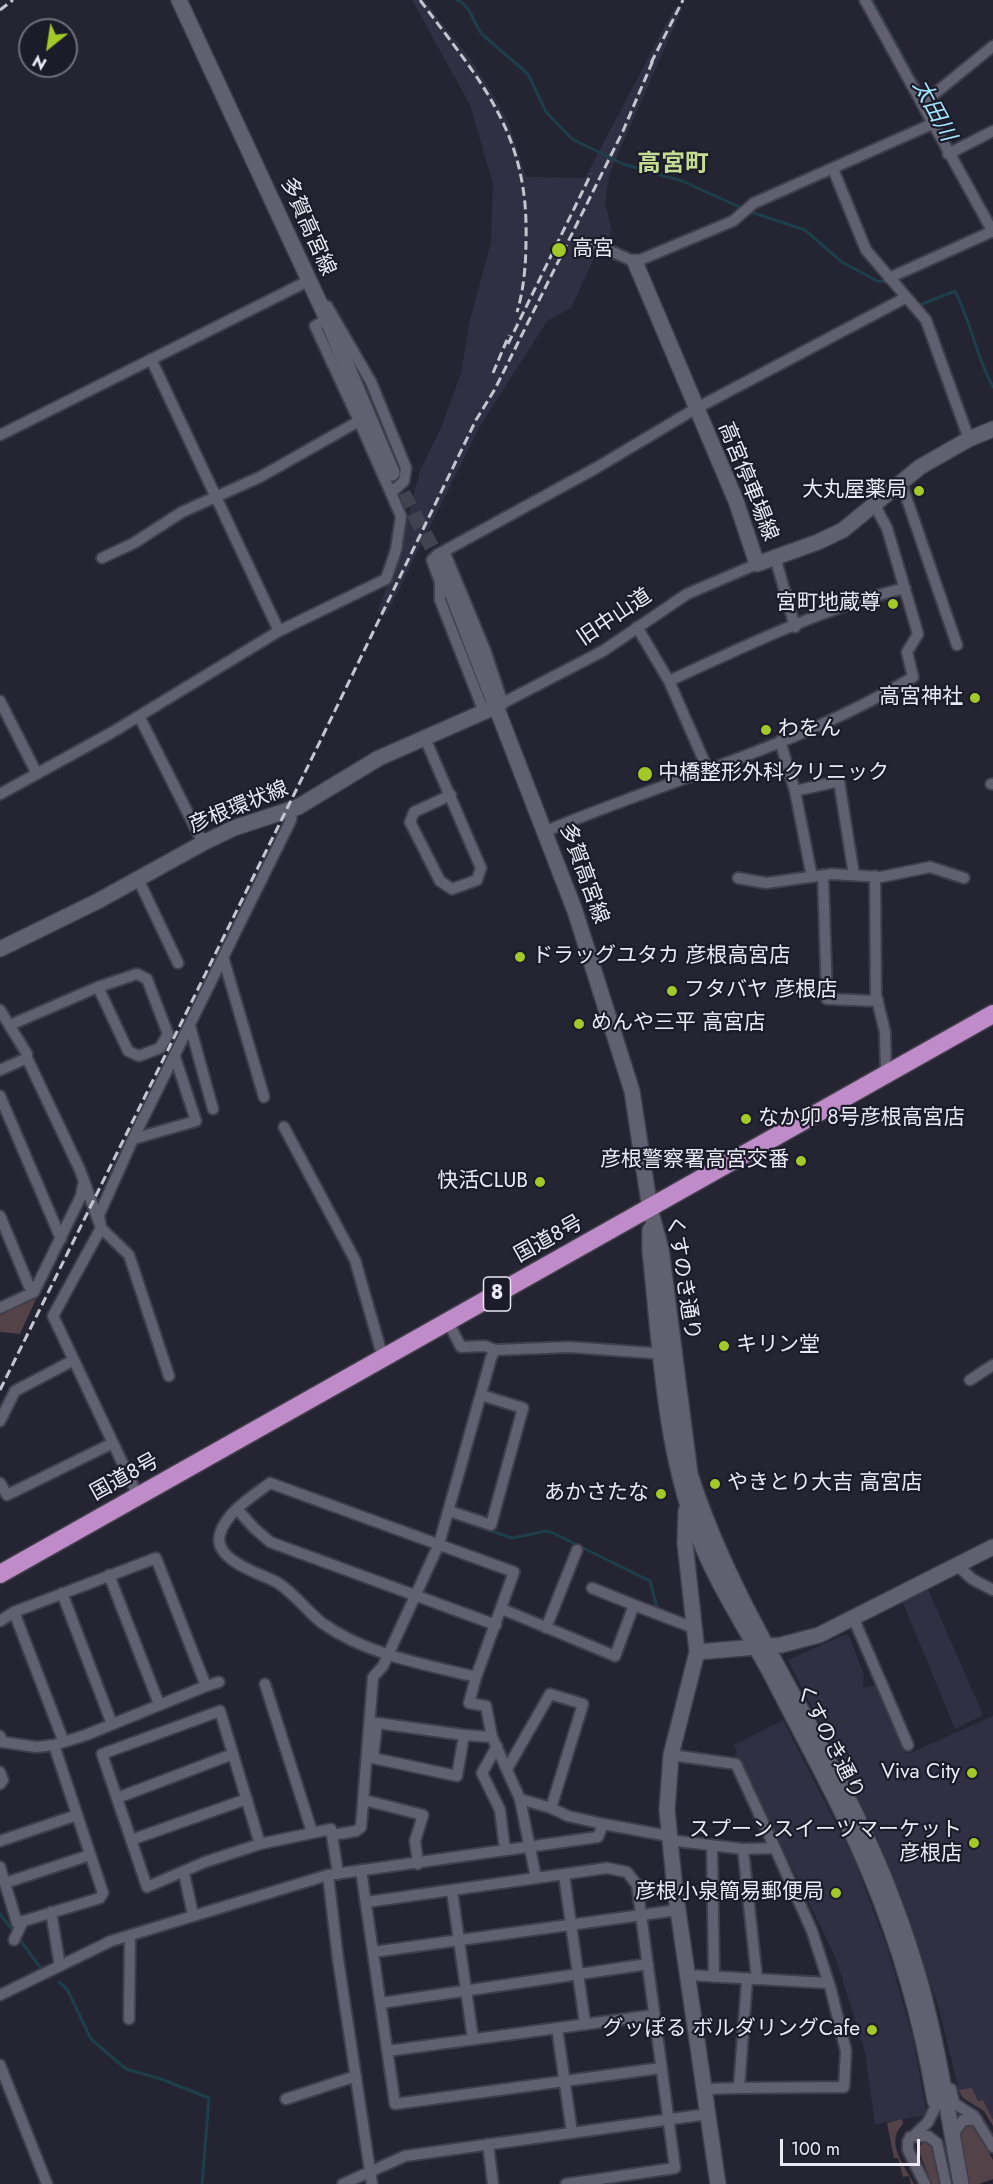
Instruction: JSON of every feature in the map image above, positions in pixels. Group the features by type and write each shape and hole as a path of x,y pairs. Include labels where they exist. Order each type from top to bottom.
{"highway":[{"name":"国道8号","path":"0,1574 993,1014"}],"main road":[{"name":"多賀高宮線","path":"179,0 327,319 392,473"},
{"name":"高宮停車場線","path":"635,262 695,409 736,501 757,564 843,530 920,467 969,439 993,429"},
{"name":"多賀高宮線","path":"442,557 494,708 546,831 599,981 632,1091 650,1209"},
{"name":"彦根環状線","path":"0,949 138,879 203,843 234,828 292,809 326,792 379,758 424,736 494,708"},
{"name":"くすのき通り","path":"650,1209 661,1249 676,1464 687,1503 704,1551 761,1645 848,1798 879,1866 921,1987 935,2045 961,2184"},
{"name":"くすのき通り","path":"667,1354 690,1474 700,1504 761,1645 869,1871 911,1997 952,2184"},
{"path":"687,1503 685,1543 696,1652 671,1755 667,1800 678,1910 718,2184"},
{"path":"696,1652 761,1645 819,1635 958,1566 993,1546"}],"street":[{"path":"865,0 948,154 993,231 889,278"},
{"path":"922,104 993,46"},
{"path":"595,244 635,262 733,221 754,203 833,170 932,124"},
{"path":"948,154 993,130"},
{"path":"833,170 866,250 926,321 969,439"},
{"path":"0,435 151,359 310,285 339,324 371,382 406,468 404,481 391,494"},
{"path":"442,557 695,409 905,298"},
{"path":"0,794 139,716 279,632 386,579 401,524 401,516 315,327 327,319"},
{"path":"151,359 279,632"},
{"path":"102,558 134,543 182,512 260,477 359,421"},
{"path":"901,482 957,645"},
{"path":"546,831 780,741 882,696 913,677 907,652 918,634 887,528 874,504"},
{"path":"776,557 795,627"},
{"name":"旧中山道","path":"494,708 575,668 687,594 757,564"},
{"path":"669,681 768,636 868,597 905,588"},
{"path":"637,627 669,681 708,770"},
{"path":"0,701 38,774"},
{"path":"139,716 203,843"},
{"path":"424,736 451,795 481,868 477,880 452,889 440,881 410,822 414,812 451,795"},
{"path":"780,741 818,876 827,999 878,1001"},
{"path":"795,791 839,781 854,875"},
{"path":"138,1496 53,1316 101,1228 99,1215 133,1139 291,820 292,809"},
{"path":"738,878 766,883 818,876 875,876 930,867 964,878"},
{"path":"875,876 878,1001 885,1032 886,1075"},
{"path":"138,879 178,963"},
{"path":"224,957 264,1096"},
{"path":"10,1025 98,987 137,974 147,980 168,1035 160,1048 139,1056 128,1051 98,987"},
{"path":"0,1010 27,1054 80,1170 101,1228 129,1255 169,1376"},
{"path":"190,1026 213,1109"},
{"path":"133,1139 196,1121 175,1057"},
{"path":"0,1070 27,1058"},
{"path":"0,1096 5,1124 61,1239"},
{"path":"284,1127 355,1260 383,1358"},
{"path":"0,1308 12,1305 34,1292 61,1239 84,1185"},
{"path":"0,1216 29,1286 34,1292"},
{"path":"448,1322 461,1347 485,1346 495,1350 569,1347 667,1354"},
{"path":"332,1835 356,1831 361,1827 373,1677 383,1666 386,1654 439,1545 495,1350"},
{"path":"0,1420 15,1391 74,1360"},
{"path":"970,1380 993,1365"},
{"path":"449,1511 491,1525 523,1408 481,1395"},
{"path":"0,1483 7,1495 113,1443"},
{"path":"476,1677 386,1654 323,1623 279,1584 231,1560 220,1544 219,1535 237,1509 270,1483 514,1572 476,1677 469,1703 486,1706 494,1742 520,1799 532,1846 536,1878"},
{"path":"237,1509 270,1542 496,1625"},
{"path":"546,1628 577,1550"},
{"path":"0,1621 14,1612 156,1558 206,1686"},
{"path":"958,1566 972,1579 993,1590"},
{"path":"109,1575 159,1704"},
{"path":"592,1588 694,1628"},
{"path":"62,1593 112,1724"},
{"path":"502,1609 615,1656 634,1605"},
{"path":"0,1867 17,1923 100,1898 103,1893 77,1815 58,1742 14,1612"},
{"path":"854,1617 908,1746"},
{"path":"1,1740 37,1747 86,1736 159,1704 219,1682"},
{"path":"265,1684 312,1832"},
{"path":"507,1769 550,1694 583,1704 551,1808"},
{"path":"261,1844 220,1711 102,1754 147,1887 205,1862 261,1844 331,1829 333,1875 356,2076 372,2184"},
{"path":"464,1736 457,1776 373,1758 376,1723 464,1736 494,1742"},
{"path":"494,1742 482,1773 500,1810 505,1850"},
{"path":"117,1798 233,1754"},
{"path":"671,1755 736,1764 812,1931 846,2050 844,2087 705,2089"},
{"path":"0,1772 3,1780 0,1784"},
{"path":"131,1840 247,1799"},
{"path":"520,1799 568,1815 669,1838 743,1849 775,1848"},
{"path":"364,1800 423,1815 415,1841 418,1864"},
{"path":"0,1841 77,1815"},
{"path":"0,1995 111,1941 333,1875 598,1837 603,1824"},
{"path":"712,1846 714,1977"},
{"path":"739,2088 752,1979 743,1849"},
{"path":"5,1883 90,1855"},
{"path":"367,1902 607,1868 627,1872 637,1885 675,2168 566,2184"},
{"path":"361,1870 395,2104 661,2068"},
{"path":"184,1873 193,1915"},
{"path":"564,1875 585,2024"},
{"path":"452,1891 473,2039"},
{"path":"373,1952 678,1910"},
{"path":"51,1912 60,1966"},
{"path":"14,1940 23,1921"},
{"path":"129,2019 130,1936"},
{"path":"381,2003 648,1964"},
{"path":"687,1975 828,1983"},
{"path":"387,2051 654,2014"},
{"path":"557,2028 572,2133"},
{"path":"935,2045 945,2061 954,2103 977,2120 993,2147"},
{"path":"0,2066 47,2184"},
{"path":"286,2099 356,2076"},
{"path":"925,2184 908,2150 910,2138 928,2122 936,2106"},
{"path":"343,2184 370,2169 405,2156 708,2114"},
{"path":"952,2138 963,2120 977,2120"},
{"path":"910,2138 928,2136 937,2143 946,2184"},
{"path":"488,2144 494,2184"}],"shaded area":[{"path":"412,0 424,0 471,60 509,124 526,177 585,178 675,7 682,9 610,172 605,202 612,231 605,247 596,254 571,308 547,321 480,426 386,615 378,611 395,563 420,471 440,430 461,373 469,324 491,242 493,184 470,105"},
{"path":"37,1297 20,1334 0,1332 0,1312"},
{"path":"927,1587 983,1715 955,1729 901,1598"},
{"path":"846,1634 849,1636 864,1675 863,1688 877,1685 906,1752 910,1753 993,1716 993,2126 984,2111 960,2095 939,2009 902,1898 874,1830 788,1660"},
{"path":"783,1720 854,1859 887,1947 913,2039 927,2115 875,2124 865,2052 836,1959 740,1759 734,1757 737,1752 734,1745"},
{"path":"972,2088 978,2101 983,2100 993,2120 993,2126 984,2111 962,2097 959,2090"},
{"path":"902,2119 903,2124 895,2138 896,2146 914,2184 911,2184 909,2176 903,2177 898,2158 894,2158 887,2123"},
{"path":"965,2124 974,2127 993,2160 993,2179 979,2184 967,2184 960,2149 961,2128"},
{"path":"923,2142 928,2142 934,2148 942,2184 932,2184 918,2149"}],"waterway":[{"path":"457,0 470,11 483,35 528,74 546,112 572,139 623,164 682,181 742,208"},
{"name":"太田川","path":"872,0 975,188"},
{"path":"748,211 805,230 842,262 877,281 889,282"},
{"path":"918,303 920,305 955,291 993,387"},
{"path":"458,1520 512,1538 546,1531 553,1533 650,1581 657,1608"},
{"path":"0,1914 14,1932"},
{"path":"20,1940 40,1967"},
{"path":"59,1982 67,1989 91,2039 126,2069 161,2079 209,2098 202,2184"}],"tunnel":[{"path":"392,473 441,564"}],"railway":[{"path":"0,10 13,0"},
{"path":"420,0 481,83 510,138 519,168 525,202 525,267 517,312"},
{"path":"651,63 683,0"},
{"path":"0,1390 476,420 495,389 623,131 654,58"},
{"path":"508,344 591,174"},
{"path":"493,373 509,335"}],"place":[{"name":"高宮","path":"559,250"},
{"name":"大丸屋薬局","path":"919,491"},
{"name":"宮町地蔵尊","path":"893,604"},
{"name":"高宮神社","path":"975,698"},
{"name":"わをん","path":"766,730"},
{"name":"中橋整形外科クリニック","path":"645,774"},
{"name":"ドラッグユタカ 彦根高宮店","path":"520,957"},
{"name":"フタバヤ 彦根店","path":"672,991"},
{"name":"めんや三平 高宮店","path":"579,1024"},
{"name":"なか卯 8号彦根高宮店","path":"746,1119"},
{"name":"彦根警察署高宮交番","path":"801,1161"},
{"name":"快活CLUB","path":"540,1182"},
{"name":"キリン堂","path":"724,1346"},
{"name":"やきとり大吉 高宮店","path":"715,1484"},
{"name":"あかさたな","path":"661,1494"},
{"name":"Viva City","path":"972,1773"},
{"name":"スプーンスイーツマーケット 彦根店","path":"974,1843"},
{"name":"彦根小泉簡易郵便局","path":"836,1893"},
{"name":"グッぽる ボルダリングCafe","path":"872,2030"}],"district":[{"name":"高宮町","path":"673,165"}]}
